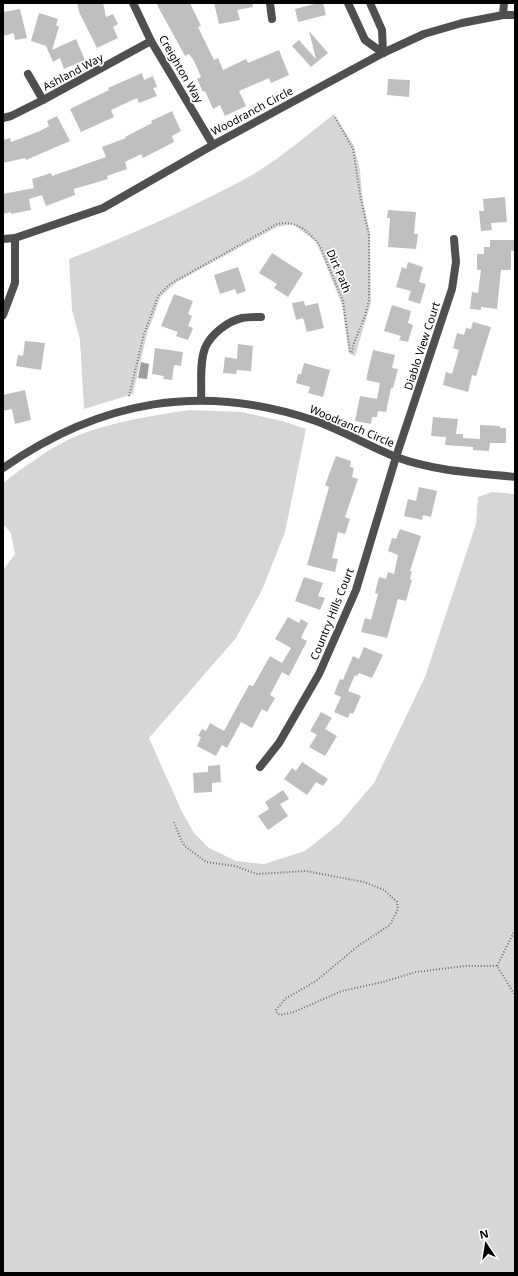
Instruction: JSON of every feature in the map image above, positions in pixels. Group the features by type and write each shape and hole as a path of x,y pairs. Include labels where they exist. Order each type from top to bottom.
{"street":[{"name":"Creighton Way","path":"133,3 151,41 213,145"},
{"path":"270,3 272,19"},
{"path":"348,3 365,40 383,53"},
{"path":"370,3 382,30 383,53"},
{"path":"503,15 504,3"},
{"name":"Woodranch Circle","path":"3,239 15,238 103,208 213,145 383,53 424,34 462,23 503,15 515,15"},
{"name":"Ashland Way","path":"3,118 11,116 43,100 151,41"},
{"path":"28,74 43,100"},
{"path":"3,315 15,283 15,238"},
{"name":"Diablo View Court","path":"396,457 452,288 456,262 454,239"},
{"path":"201,400 202,364 206,348 215,335 226,324 242,318 261,317"},
{"name":"Woodranch Circle","path":"3,466 57,435 89,420 119,411 163,402 201,400 241,403 279,410 317,422 396,457 426,466 470,473 515,476"},
{"name":"Country Hills Court","path":"260,767 279,743 322,667 356,590 396,457"}],"path":[{"name":"Dirt Path","path":"129,396 144,334 158,296 162,291 170,284 277,224 286,222 293,223 300,227 320,246 343,301 350,352 352,352 369,300 369,235 361,200 353,149 335,118"},
{"path":"174,822 185,846 206,862 235,866 257,874 306,871 364,882 384,890 397,902 398,910 390,925 358,946 316,981 285,999 276,1010 280,1015 294,1012 342,991 383,982 416,972 465,966 497,966"},
{"path":"497,966 515,930"},
{"path":"497,966 515,995"}],"shaded area":[{"path":"334,114 354,146 360,170 362,195 370,234 371,303 355,356 349,354 342,305 316,242 293,224 277,227 177,282 161,296 147,334 133,394 84,409 80,340 72,310 69,259 157,222 243,180 279,157"},
{"path":"141,362 149,364 147,379 138,378"},
{"path":"189,410 241,412 282,421 306,429 285,532 262,590 236,638 149,738 182,812 194,833 209,848 236,861 264,864 305,851 339,824 374,783 425,677 476,524 478,497 492,492 515,494 515,1273 3,1273 3,570 15,554 11,533 3,524 3,483 54,447 86,432 130,420"}],"building":[{"path":"77,3 103,3 106,17 113,14 118,24 113,27 118,38 97,48 79,12"},
{"path":"156,3 190,3 201,26 198,27 214,60 218,58 223,70 246,59 248,63 279,50 289,75 271,83 269,78 239,91 246,106 225,116 220,105 213,109 205,91 203,92 197,79 201,77 194,61 189,54 185,56"},
{"path":"214,3 252,3 253,7 237,10 240,20 219,24"},
{"path":"323,3 326,15 298,22 295,9"},
{"path":"20,9 27,38 15,40 14,33 3,36 3,12"},
{"path":"39,13 58,19 56,25 59,27 52,50 76,39 85,60 64,69 60,58 53,62 46,46 31,41"},
{"path":"309,31 328,53 311,67 292,46 299,40 316,59"},
{"path":"142,73 144,80 153,76 157,87 153,88 157,96 139,103 137,98 111,110 114,117 81,132 70,109 109,90 108,88"},
{"path":"388,79 410,80 409,97 387,95"},
{"path":"172,111 181,131 172,136 174,142 143,158 141,154 125,162 127,169 107,176 108,179 74,189 75,195 46,206 42,195 29,199 31,210 3,214 3,194 34,188 32,179 51,173 52,176 106,157 102,147 126,138 125,137 152,123 151,121"},
{"path":"57,116 70,141 26,160 25,158 3,163 3,140 10,138 11,142 40,131 49,126 47,121"},
{"path":"505,197 507,222 491,223 492,230 481,231 479,211 484,211 483,199"},
{"path":"388,210 416,212 414,234 418,234 416,249 388,247 390,218 387,218"},
{"path":"490,240 515,240 515,251 511,251 511,270 501,270 497,309 481,307 481,310 470,309 472,292 478,293 481,270 477,270 477,254 484,254 484,247 490,247"},
{"path":"272,253 303,273 288,297 274,288 277,284 259,273"},
{"path":"408,262 423,267 419,282 426,284 420,304 408,300 411,291 396,287 402,267 406,269"},
{"path":"238,267 246,291 237,294 235,289 220,294 214,275"},
{"path":"174,294 193,301 188,314 192,316 188,326 193,328 188,340 176,336 178,332 161,326"},
{"path":"304,301 305,306 318,303 324,328 307,332 303,318 296,320 292,303"},
{"path":"392,305 411,311 408,323 413,325 408,342 399,340 401,336 384,331"},
{"path":"473,322 491,327 476,376 472,375 468,392 443,385 446,372 452,374 459,350 453,348 457,333 464,335 466,328 471,329"},
{"path":"25,341 45,343 41,370 16,366 18,355 23,356"},
{"path":"238,344 253,346 251,371 237,370 236,374 223,373 225,357 237,359"},
{"path":"155,348 183,352 181,366 174,365 172,380 163,379 164,376 152,374"},
{"path":"373,350 395,355 392,368 398,369 393,388 391,388 386,412 378,411 377,417 372,417 371,424 355,421 360,396 377,399 380,383 366,380"},
{"path":"304,363 330,370 323,397 308,393 310,387 296,383 298,374 301,374"},
{"path":"25,390 31,420 15,424 12,409 3,411 3,395"},
{"path":"433,417 458,419 456,434 463,434 463,438 480,439 480,425 500,426 500,428 506,428 506,443 490,443 489,451 473,450 473,447 445,445 446,437 431,436"},
{"path":"336,456 351,461 350,467 354,468 352,477 358,479 345,517 350,519 345,534 338,532 332,558 338,559 335,572 307,565 329,487 325,485"},
{"path":"419,487 437,491 431,517 423,515 422,520 404,516 408,499 416,501"},
{"path":"400,529 421,536 410,571 412,571 410,579 412,580 406,601 398,599 387,638 361,632 365,618 371,620 378,594 375,593 379,577 386,579 388,572 394,574 398,555 388,551 392,538 396,539"},
{"path":"304,577 323,583 318,596 325,598 320,610 295,601"},
{"path":"288,617 299,623 301,619 308,623 301,638 307,641 289,676 282,672 270,695 275,698 267,712 262,709 252,728 241,722 227,748 222,745 216,756 197,746 201,737 198,736 202,729 206,731 210,723 224,731 249,685 253,686 270,656 282,663 291,648 275,639"},
{"path":"364,647 383,655 372,678 359,673 357,676 355,675 348,691 361,696 353,714 350,713 348,718 334,712 341,697 334,694 340,679 343,680 353,656 359,659"},
{"path":"321,712 332,718 325,729 337,736 325,756 309,747 317,735 310,731"},
{"path":"302,762 328,779 323,786 316,782 307,795 284,779 292,768 296,771"},
{"path":"220,765 221,782 212,783 212,792 194,793 193,773 208,772 208,766"},
{"path":"283,790 289,799 280,804 288,816 268,830 258,816 269,809 265,802"}]}
